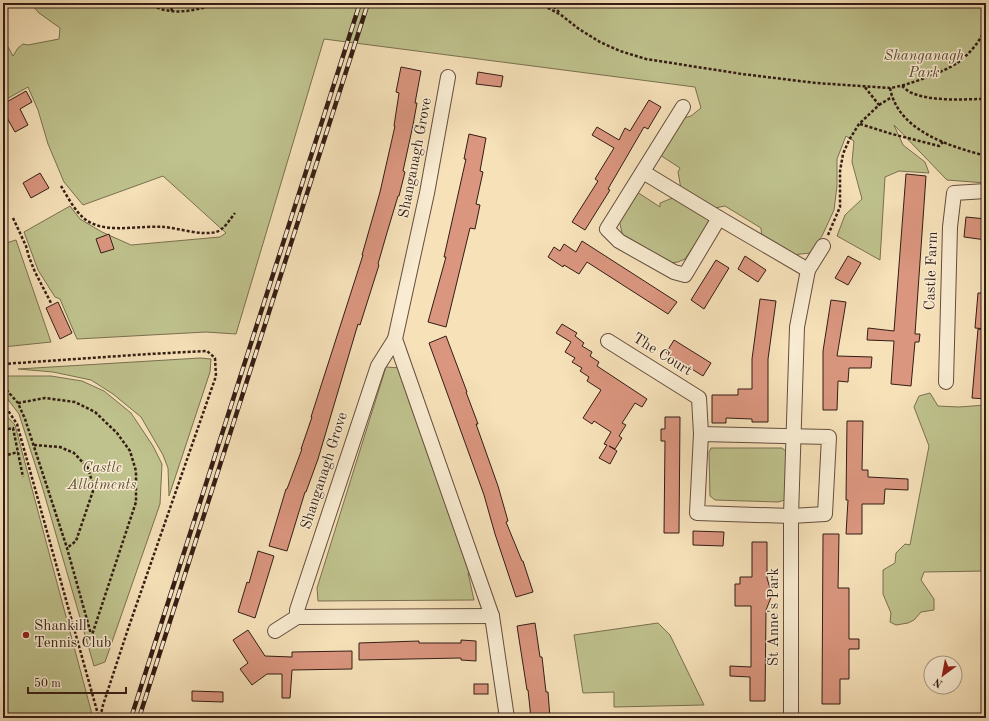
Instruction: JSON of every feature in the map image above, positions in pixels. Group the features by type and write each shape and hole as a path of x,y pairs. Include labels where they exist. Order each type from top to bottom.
{"street":[{"name":"Shanganagh Grove","path":"297,617 297,610 378,366 395,339 428,193 448,77"},
{"path":"683,107 607,229 619,241 674,272 685,275 719,218"},
{"path":"643,172 808,270"},
{"name":"Castle Farm","path":"946,382 950,227 954,193 986,192"},
{"name":"St Anne's Park","path":"791,718 792,437 797,327 808,270 823,246"},
{"path":"395,339 492,616 507,718"},
{"name":"The Court","path":"608,341 699,398 701,434"},
{"path":"701,434 829,437 825,514 791,516 697,513 701,434"},
{"path":"274,631 297,617 492,616"}],"path":[{"path":"148,3 155,7 172,12 200,9 219,3"},
{"path":"171,3 172,12"},
{"path":"539,3 561,15 579,29 600,42 620,51 646,59 742,74 816,83 890,88 902,86 956,64 971,51 983,35 986,28"},
{"path":"550,3 561,15"},
{"path":"864,86 880,105"},
{"path":"902,86 911,93 928,97 986,99"},
{"path":"890,88 892,97 909,122 943,142 986,156"},
{"path":"823,246 840,207 840,171 843,154 849,140 859,124 880,105 892,97"},
{"path":"859,124 939,146 943,142"},
{"path":"61,186 80,214 91,223 100,227 164,227 191,232 215,232 222,228 235,213"},
{"path":"12,218 26,246 35,272 51,303"},
{"path":"3,364 149,354 207,352 215,358 216,376 128,629 100,718"},
{"path":"3,386 18,403 25,419 67,548 92,635 136,502 136,471 130,452 117,433 95,412 74,402 45,398 18,403"},
{"path":"3,403 17,424 100,718"},
{"path":"3,430 13,428 23,476"},
{"path":"34,445 60,447 74,453 88,468 94,488 76,541 67,548"},
{"path":"3,456 18,452"}],"green space":[{"name":"Shanganagh Park","path":"3,3 986,3 986,183 947,180 894,125 903,145 925,162 929,173 899,171 885,177 880,260 837,236 845,215 862,199 852,162 854,141 846,136 837,159 837,186 834,210 822,236 810,253 792,255 762,240 761,228 725,206 715,208 681,189 678,172 680,168 660,155 681,119 691,116 701,108 695,87 324,39 236,334 206,332 77,339 60,299 55,297 38,270 24,232 70,206 80,219 102,232 131,245 220,237 226,233 163,176 83,205 64,182 48,144 38,110 28,87 3,101 3,48 8,47 13,56 18,48 23,44 28,45 59,39 60,28 39,13 32,5"},
{"path":"637,192 660,207 660,203 675,197 706,217 709,221 708,225 685,259 678,262 669,263 625,238 622,233 619,219"},
{"path":"16,240 51,342 3,347 3,244"},
{"path":"200,358 211,359 210,372 169,496 168,468 163,455 141,417 113,394 91,380 53,372 18,369"},
{"path":"386,367 401,368 471,571 468,573 474,600 318,601 317,588"},
{"name":"Castle Allotments","path":"3,376 51,376 82,381 104,391 131,413 153,446 162,464 160,504 105,662 94,666 42,486 19,414 3,393"},
{"path":"930,393 938,406 959,407 986,405 986,571 924,572 921,580 934,599 934,610 921,612 914,620 908,623 896,625 890,622 891,613 883,594 883,570 895,563 896,553 905,544 910,545 929,446 914,407 919,396"},
{"path":"3,412 15,425 93,718 3,718"},
{"path":"711,448 782,448 787,452 785,500 778,502 715,500 710,496 709,452"},
{"path":"658,623 670,635 704,705 614,707 614,692 583,693 574,635"}],"building":[{"path":"401,67 421,71 415,103 417,103 403,171 405,172 378,264 379,265 360,325 358,324 318,459 305,492 287,551 269,546 286,489 302,449 363,255 380,192 395,126 399,93 396,92"},
{"path":"478,72 503,76 501,87 476,84"},
{"path":"26,91 32,102 20,109 28,125 15,132 6,116 3,118 3,104"},
{"path":"649,100 661,107 648,129 644,127 608,189 610,190 585,230 572,222 598,181 595,179 614,148 592,135 597,127 619,140 625,128 630,131"},
{"path":"469,134 486,138 480,171 483,172 476,204 480,205 475,229 470,228 446,327 428,322 446,257 444,257 466,159 464,159"},
{"path":"40,173 49,188 31,198 23,183"},
{"path":"906,174 926,176 915,334 920,334 919,342 915,342 911,386 891,384 894,341 867,340 868,328 894,331"},
{"path":"966,217 986,219 986,240 964,237"},
{"path":"109,234 114,249 101,253 96,239"},
{"path":"582,241 677,302 668,314 587,262 579,274 564,265 563,267 548,257 554,247 560,251 564,244 576,252"},
{"path":"745,256 766,270 758,282 738,269"},
{"path":"848,256 861,263 848,285 835,278"},
{"path":"716,260 729,268 704,309 691,300"},
{"path":"978,293 986,293 986,329 975,328"},
{"path":"760,299 776,301 768,359 768,422 752,422 752,419 726,418 726,423 712,423 712,395 738,395 738,389 752,389 752,359"},
{"path":"831,300 846,302 837,356 872,357 871,368 849,368 848,382 838,381 837,410 823,410 823,351"},
{"path":"58,302 72,333 60,339 46,308"},
{"path":"562,324 577,333 575,336 584,343 582,346 592,352 590,356 599,362 597,366 647,399 642,407 635,403 622,423 626,425 619,436 622,438 615,449 609,446 617,451 610,464 599,458 607,445 604,444 611,432 594,421 592,424 583,418 601,390 587,381 589,377 580,371 582,368 572,362 575,358 565,352 571,342 556,333"},
{"path":"978,329 986,330 986,399 972,398"},
{"path":"446,336 467,392 478,424 476,424 498,486 508,521 506,522 523,561 533,592 516,597 484,495 429,343"},
{"path":"674,340 711,363 703,376 666,353"},
{"path":"665,417 680,417 679,533 664,533 665,441 661,441 661,429 665,429"},
{"path":"847,421 863,421 862,470 868,470 868,477 908,479 908,490 885,489 884,504 862,504 862,534 846,534 848,500 846,500"},
{"path":"693,531 724,532 723,546 693,545"},
{"path":"823,534 839,534 838,588 849,588 849,639 859,639 859,649 849,649 849,679 840,679 840,704 822,704"},
{"path":"752,542 767,542 767,578 772,595 766,610 765,701 750,701 750,677 730,676 730,666 751,667 751,606 735,606 735,584 740,584 740,577 752,577"},
{"path":"258,551 274,556 255,618 238,612 247,582 249,583"},
{"path":"535,623 540,657 542,657 546,692 548,692 550,718 531,718 528,690 517,626"},
{"path":"248,630 265,656 292,657 292,652 352,651 352,669 292,670 290,698 282,698 282,674 267,674 252,685 240,669 248,663 233,640"},
{"path":"461,640 476,641 476,661 461,660 461,658 359,660 359,643 419,641 419,643 461,643"},
{"path":"474,684 488,684 488,694 474,694"},
{"path":"192,691 223,692 223,702 192,701"}],"railway":[{"path":"131,718 360,3"},
{"path":"139,718 368,3"}],"place":[{"name":"Shankill Tennis Club","path":"26,635"}]}
